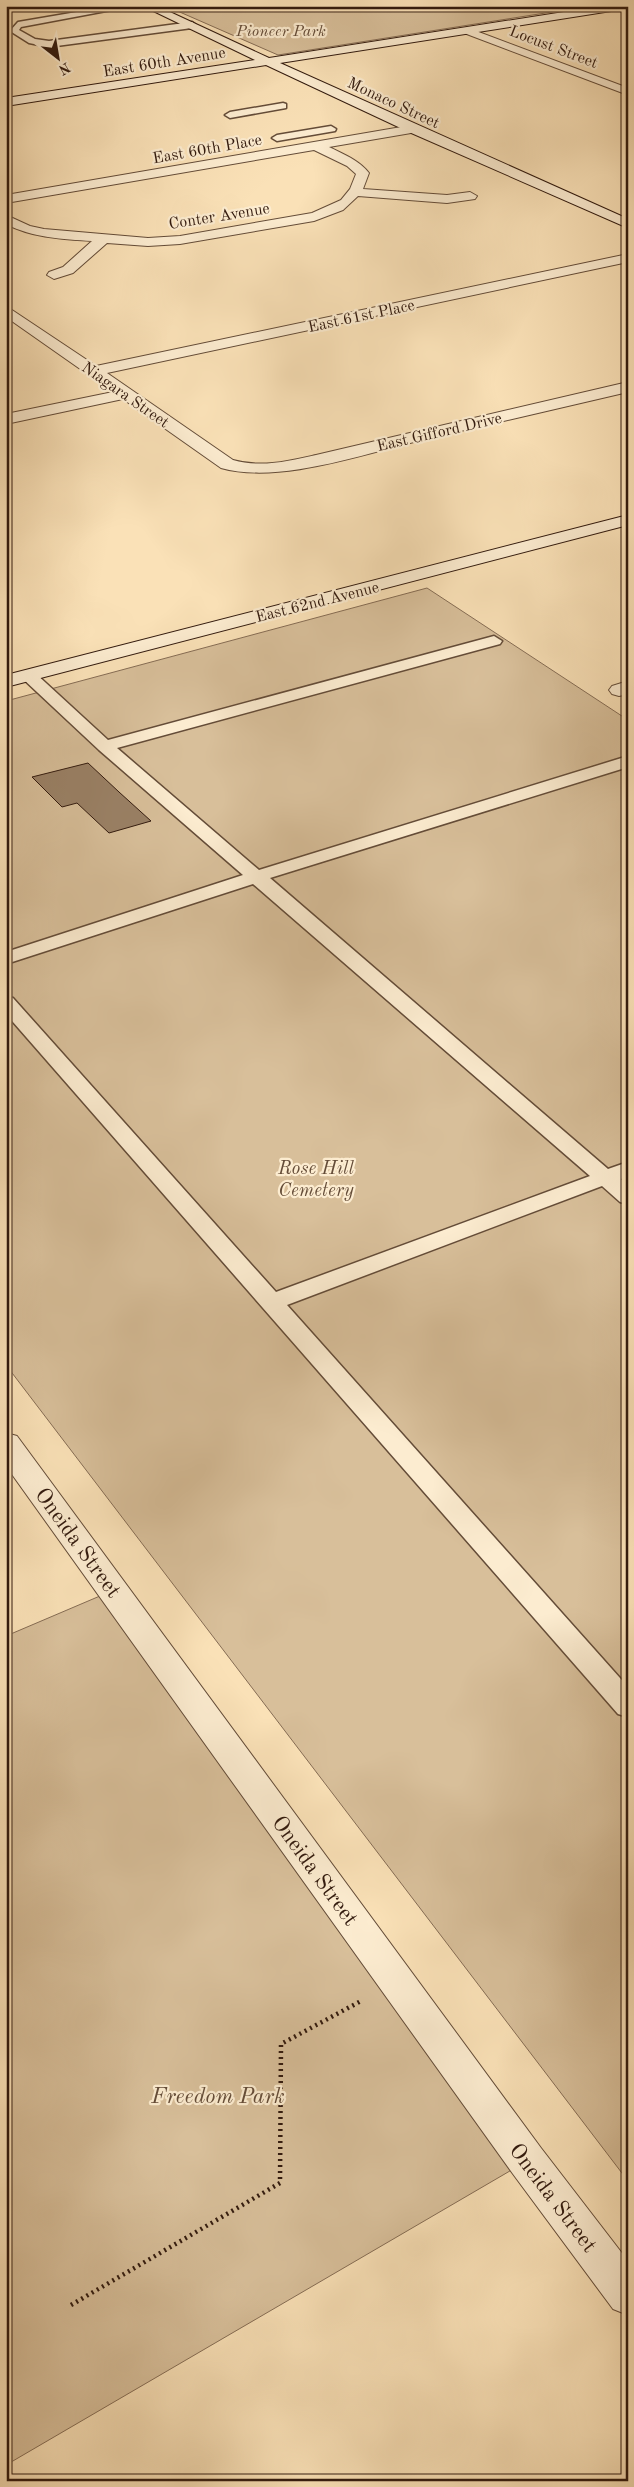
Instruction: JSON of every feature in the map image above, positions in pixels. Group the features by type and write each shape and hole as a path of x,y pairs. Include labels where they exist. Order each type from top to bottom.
{"street":[{"name":"Monaco Street","path":"148,6 270,61 283,70 628,224"},
{"name":"East 60th Avenue","path":"6,102 624,6"},
{"name":"Locust Street","path":"468,31 628,92"},
{"name":"East 60th Place","path":"6,199 413,129"},
{"path":"316,146 351,163 363,174 360,188 356,192"},
{"path":"356,192 447,199 470,196"},
{"name":"Conter Avenue","path":"6,219 26,229 44,233 148,242 180,240 314,217 340,207 356,192"},
{"path":"54,275 68,270 103,239"},
{"name":"East 61st Place","path":"94,371 628,258"},
{"name":"Niagara Street","path":"6,310 227,464 250,470"},
{"name":"East Gifford Drive","path":"250,470 274,468 316,460 628,387"},
{"path":"6,420 126,394"},
{"name":"East 62nd Avenue","path":"6,681 628,520"},
{"name":"Oneida Street","path":"6,1443 521,2153 628,2295"}],"lane":[{"path":"129,6 34,21 18,26 14,31 32,41 49,44 192,25"},
{"path":"230,115 283,106"},
{"path":"300,149 277,138 331,129"},
{"path":"105,746 494,641"},
{"path":"28,675 105,746 255,877 628,1197"},
{"path":"6,958 255,877 628,760"},
{"path":"6,1002 628,1706"},
{"path":"270,1303 628,1169"}],"path":[{"path":"71,2305 280,2183 281,2044 364,2000"}],"green space":[{"name":"Pioneer Park","path":"166,6 590,6 278,55"},
{"name":"Rose Hill Cemetery","path":"427,588 628,720 628,2181 6,1365 6,701"},
{"name":"Freedom Park","path":"114,1590 527,2161 6,2465 6,1636"}],"building":[{"path":"88,763 151,821 109,833 77,803 62,807 32,777"}]}
